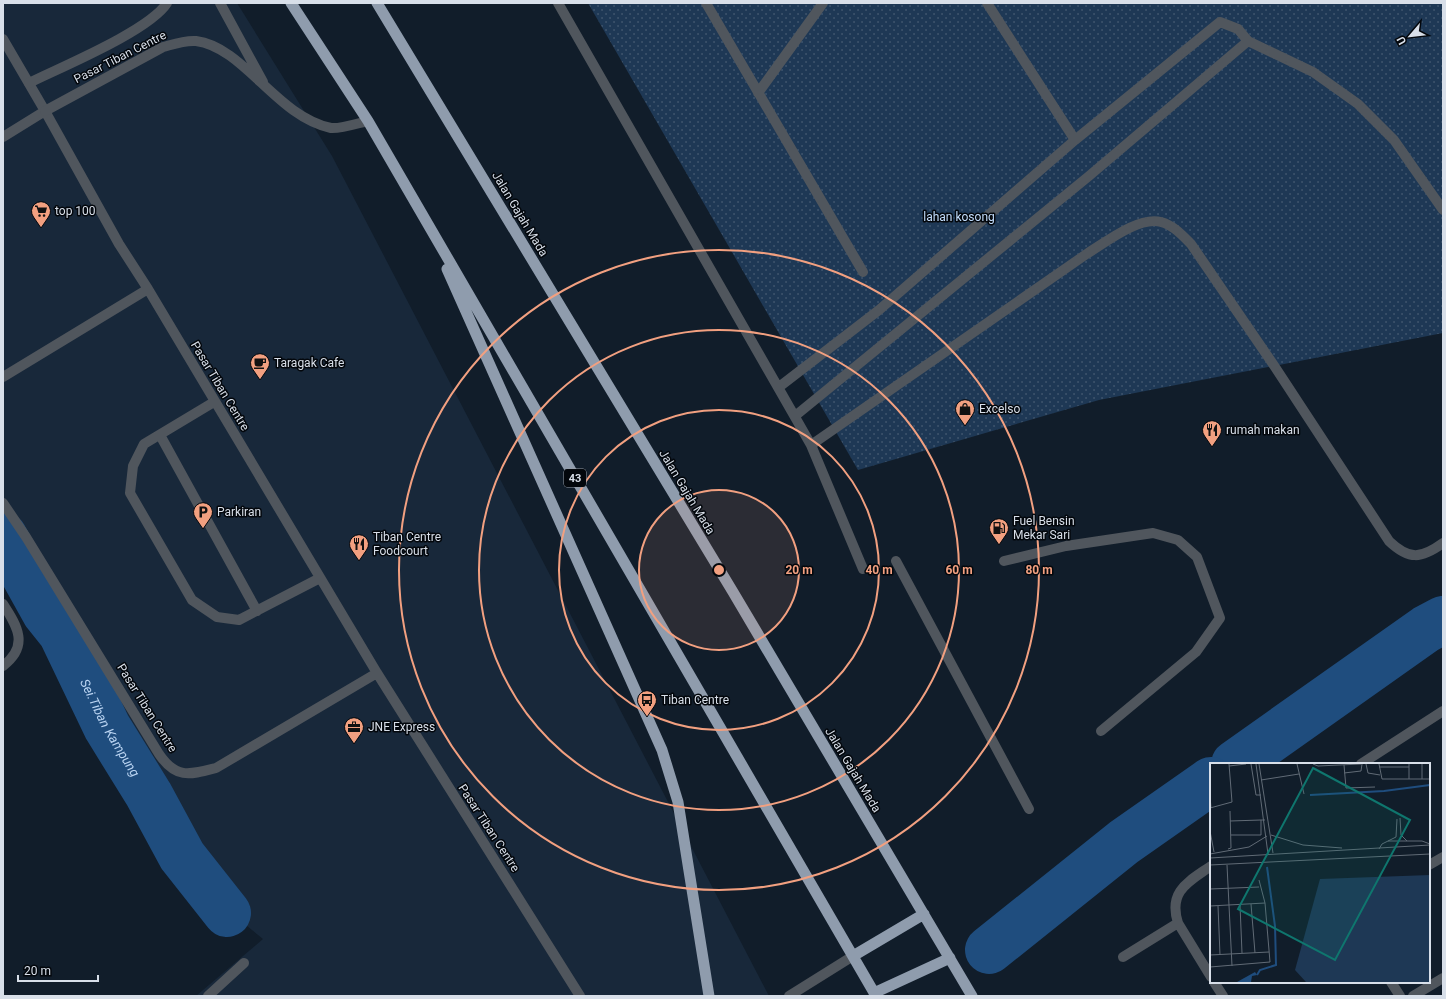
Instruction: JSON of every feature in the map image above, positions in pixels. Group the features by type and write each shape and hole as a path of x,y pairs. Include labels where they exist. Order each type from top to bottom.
{"highway":[{"name":"43","path":"291,3 368,121 853,956"},
{"name":"Jalan Gajah Mada","path":"377,3 729,586 972,996"},
{"path":"422,215 662,750 678,802 709,996"},
{"path":"924,914 853,956 873,995 950,958"}],"street":[{"name":"Pasar Tiban Centre","path":"29,84 103,47 146,23 168,3"},
{"name":"Pasar Tiban Centre","path":"220,3 267,89"},
{"path":"558,3 811,445 863,569"},
{"path":"706,3 863,272"},
{"path":"758,93 822,3"},
{"path":"987,3 1075,140"},
{"path":"779,388 880,310 1075,140 1220,22 1238,29 1248,41 1313,72 1358,104 1394,140 1443,210"},
{"name":"Pasar Tiban Centre","path":"3,39 119,244 148,289 377,673 580,996"},
{"name":"Pasar Tiban Centre","path":"3,137 45,111 163,47 183,42 196,41 212,45 229,56 290,110 312,121 333,128 368,121"},
{"path":"795,416 1121,149 1248,41"},
{"path":"811,445 1088,253 1132,227 1146,221 1161,222 1176,230 1191,244 1275,367 1389,541 1409,556 1431,552 1443,543"},
{"path":"3,377 148,289"},
{"path":"214,402 144,444 133,466 130,493 192,600 217,617 239,620 320,578"},
{"path":"160,435 257,611"},
{"name":"Pasar Tiban Centre","path":"3,504 26,538 159,754 173,770 183,774 193,774 216,768 377,673"},
{"path":"1004,561 1066,546 1153,534 1178,540 1198,558 1220,618 1196,652 1101,731"},
{"path":"896,561 1029,809"},
{"path":"3,604 16,624 20,644 14,655 3,666"},
{"path":"1363,763 1443,711"},
{"path":"1430,864 1443,857"},
{"path":"1210,867 1189,882 1175,899 1174,912 1178,924 1210,975"},
{"path":"1123,957 1178,924"},
{"path":"789,996 853,956"},
{"path":"208,996 244,964"},
{"path":"1413,996 1443,978"},
{"path":"1215,983 1223,996"},
{"path":"1392,983 1400,996"}],"shaded area":[{"path":"3,3 237,3 332,156 769,996 196,996 263,939 194,883 61,639 3,555"}],"green space":[{"name":"lahan kosong","path":"588,3 1443,3 1443,333 1099,400 858,470"}],"waterway":[{"name":"Sei.Tiban Kampung","path":"3,536 46,613 62,633 107,727 149,795 182,856 227,913"},
{"path":"1236,763 1426,629 1443,620"},
{"path":"989,950 1124,842 1210,782"}],"place":[{"name":"top 100","path":"41,228"},
{"name":"Taragak Cafe","path":"260,380"},
{"name":"Excelso","path":"965,426"},
{"name":"rumah makan","path":"1212,447"},
{"name":"Parkiran","path":"203,529"},
{"name":"Fuel Bensin Mekar Sari","path":"999,545"},
{"name":"Tiban Centre Foodcourt","path":"359,561"},
{"name":"Tiban Centre","path":"647,717"},
{"name":"JNE Express","path":"354,744"}]}
